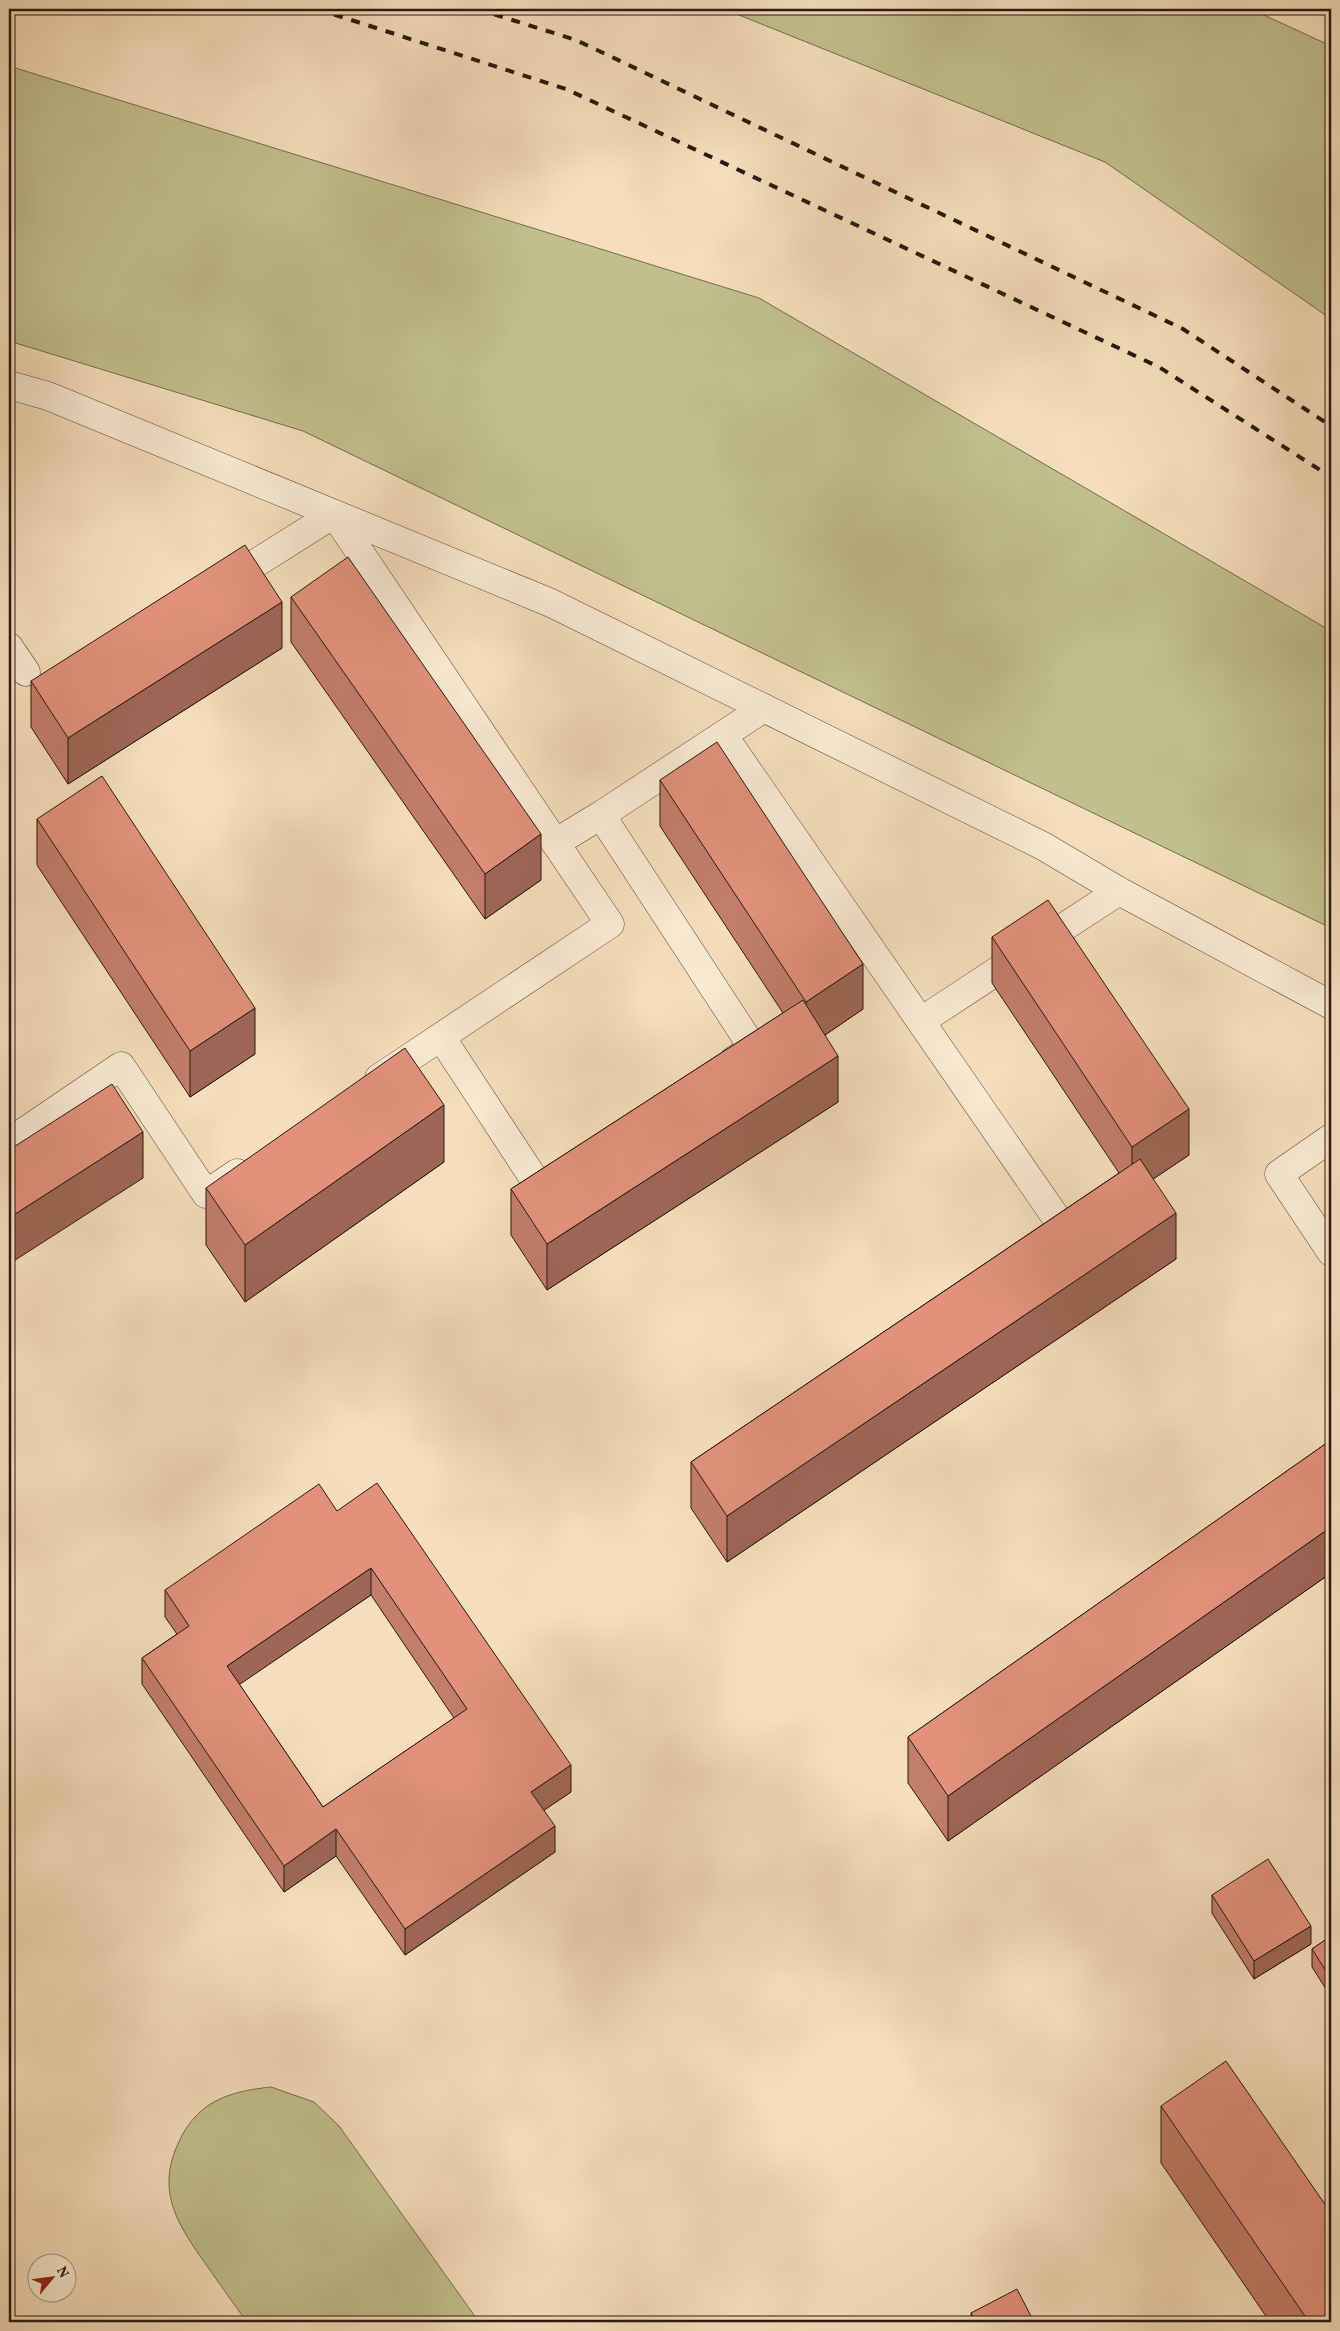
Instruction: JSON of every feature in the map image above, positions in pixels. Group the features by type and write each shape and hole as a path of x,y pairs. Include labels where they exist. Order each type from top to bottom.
{"street":[{"path":"9,385 48,396 552,603 1043,846 1119,891 1331,1005"},
{"path":"208,594 334,514"},
{"path":"334,514 610,924 360,1091"},
{"path":"9,647 26,672"},
{"path":"555,843 764,708"},
{"path":"723,735 1066,1232 1034,1254"},
{"path":"600,815 753,1048 712,1075"},
{"path":"921,1021 1119,891"},
{"path":"441,1037 540,1188 581,1161"},
{"path":"9,1142 121,1066 206,1194 255,1162"},
{"path":"1331,1138 1279,1174 1331,1252"}],"shaded area":[{"path":"724,9 1251,9 1331,46 1331,319 1105,162"},
{"path":"9,66 759,298 1331,631 1331,928 303,431 9,341"},
{"path":"271,2087 314,2102 339,2126 479,2322 247,2322 194,2247 176,2216 169,2185 170,2168 175,2151 184,2132 201,2111 222,2098 233,2094"}],"building":[{"path":"245,545 282,602 68,738 31,681"},
{"path":"348,557 541,834 485,874 291,597"},
{"path":"717,742 863,964 806,1002 660,780"},
{"path":"102,776 255,1008 190,1051 37,819"},
{"path":"1048,900 1189,1109 1132,1147 992,937"},
{"path":"803,1000 838,1056 547,1244 511,1189"},
{"path":"405,1048 444,1105 245,1245 206,1188"},
{"path":"112,1084 143,1132 9,1218 9,1150"},
{"path":"1140,1159 1176,1213 727,1516 691,1462"},
{"path":"1331,1440 1331,1527 948,1796 908,1737"},
{"path":"377,1483 571,1765 531,1792 555,1826 405,1929 336,1829 284,1866 142,1658 189,1626 165,1590 319,1484 337,1511","holes":["371,1568 467,1709 323,1807 227,1666"]},
{"path":"1268,1859 1311,1926 1254,1961 1212,1895"},
{"path":"1331,1936 1331,1979 1312,1949"},
{"path":"1226,2061 1331,2213 1331,2317 1322,2322 1309,2322 1161,2106"},
{"path":"1017,2289 1034,2322 976,2322 971,2313"}],"railway":[{"path":"317,9 566,89 1159,367 1331,477"},
{"path":"477,9 576,40 1183,329 1331,426"}]}
